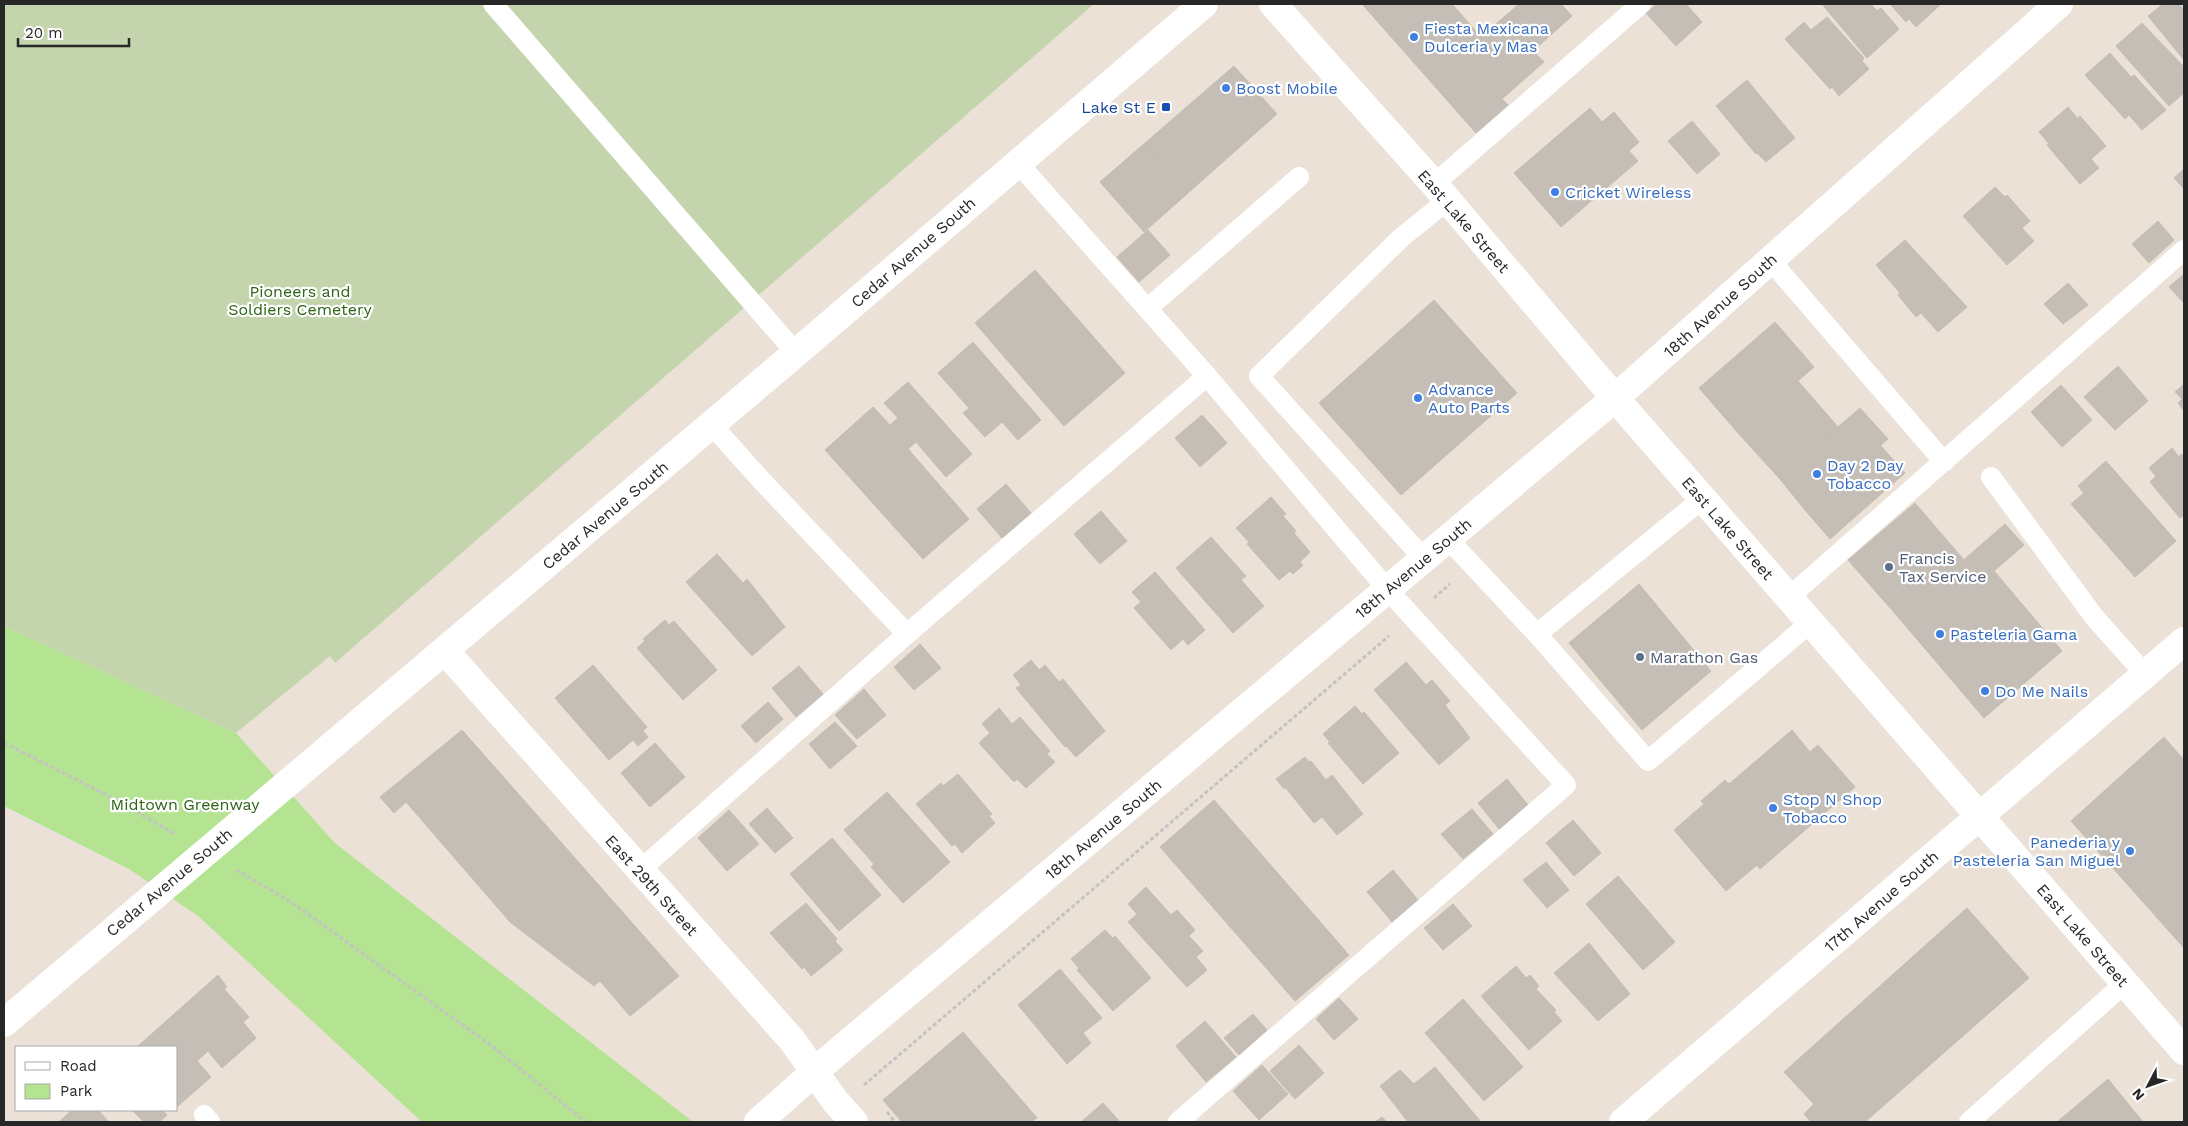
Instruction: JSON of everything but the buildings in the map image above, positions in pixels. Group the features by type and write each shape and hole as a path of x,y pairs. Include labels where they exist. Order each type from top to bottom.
{"street":[{"name":"Cedar Avenue South","path":"4,1023 271,795 445,651 796,353 1204,4"},
{"name":"East Lake Street","path":"1273,4 1441,192 1702,499 2184,1051"},
{"name":"18th Avenue South","path":"758,1122 1615,398 2059,4"},
{"name":"17th Avenue South","path":"1623,1122 2184,641"},
{"name":"East 29th Street","path":"445,651 639,871 792,1040 835,1100 854,1122"}],"lane":[{"path":"493,4 796,353"},
{"path":"1424,559 1260,376 1402,237 1441,192 1641,4"},
{"path":"1017,162 1207,376 1387,589 1566,785 1178,1122"},
{"path":"1148,308 1298,177"},
{"path":"1788,598 2184,250"},
{"path":"1770,260 1944,462"},
{"path":"639,871 907,634 1207,376"},
{"path":"711,424 762,481 907,634"},
{"path":"1991,477 2095,618 2145,674"},
{"path":"1537,634 1702,499"},
{"path":"1448,538 1537,634 1648,761 1810,622"},
{"path":"1968,1122 2125,983"}],"path":[{"path":"863,1086 1473,565"},
{"path":"4,743 111,797 176,835"},
{"path":"235,869 288,900 488,1043 586,1122"}],"green space":[{"name":"Pioneers and Soldiers Cemetery","path":"4,4 1094,4 335,663 330,656 236,733 4,626"},
{"name":"Midtown Greenway","path":"4,626 236,733 335,843 693,1122 422,1122 198,916 129,869 4,806"}],"place":[{"name":"Fiesta Mexicana Dulceria y Mas","path":"1414,37"},
{"name":"Boost Mobile","path":"1226,88"},
{"name":"Lake St E","path":"1166,107"},
{"name":"Cricket Wireless","path":"1555,192"},
{"name":"Advance Auto Parts","path":"1418,398"},
{"name":"Day 2 Day Tobacco","path":"1817,474"},
{"name":"Francis Tax Service","path":"1889,567"},
{"name":"Pasteleria Gama","path":"1940,634"},
{"name":"Marathon Gas","path":"1640,657"},
{"name":"Do Me Nails","path":"1985,691"},
{"name":"Stop N Shop Tobacco","path":"1773,808"},
{"name":"Panederia y Pasteleria San Miguel","path":"2130,851"}]}
